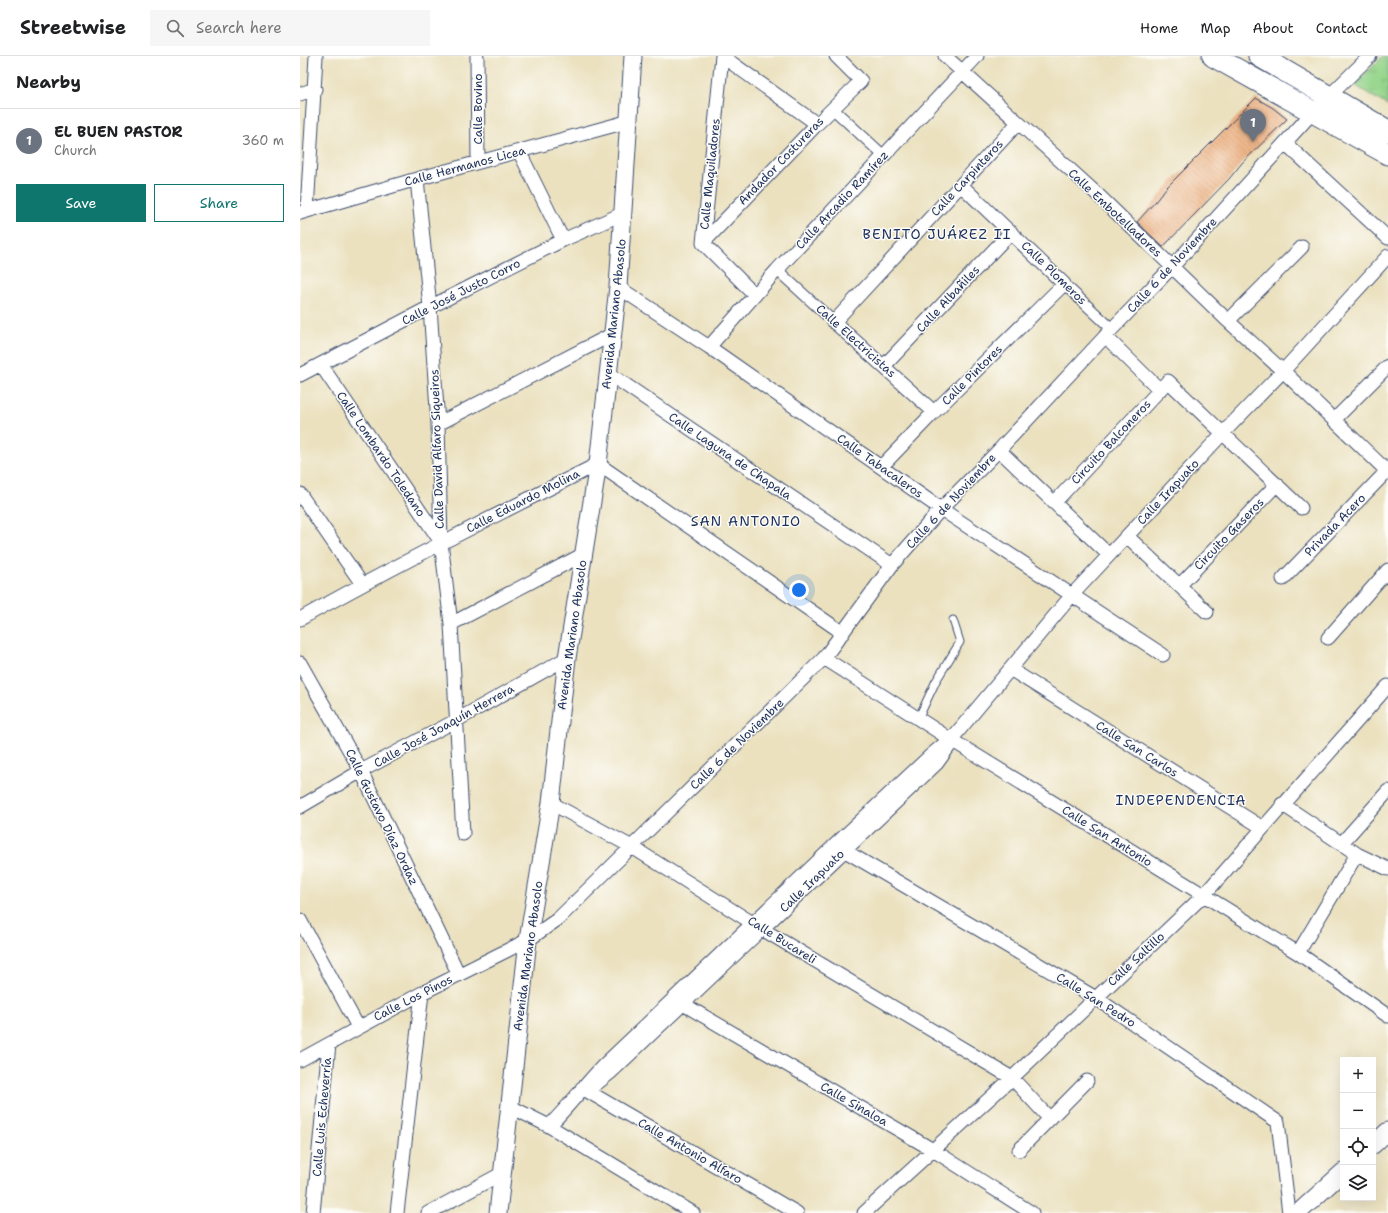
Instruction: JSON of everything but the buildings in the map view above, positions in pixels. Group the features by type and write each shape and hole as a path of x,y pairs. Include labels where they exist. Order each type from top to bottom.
{"main road":[{"path":"1213,56 1388,154"},
{"path":"1266,58 1388,131"}],"street":[{"path":"304,212 315,89 316,56"},
{"name":"Calle Bovino","path":"477,56 478,162"},
{"name":"Avenida Mariano Abasolo","path":"498,1213 528,940 551,802 567,658 598,464 618,287 630,121 633,56"},
{"path":"722,56 817,124"},
{"name":"Calle Maquiladores","path":"722,56 704,243 755,295"},
{"name":"Andador Costureras","path":"704,243 832,108 861,81 836,56"},
{"name":"Calle Embotelladores","path":"945,56 1096,193 1228,321 1388,471"},
{"name":"Calle Arcadio Ramírez","path":"709,347 777,270 978,56"},
{"name":"Calle 6 de Noviembre","path":"528,940 558,919 824,658 892,566 942,509 1172,266 1313,112 1370,56"},
{"path":"300,94 315,89"},
{"path":"832,108 884,155"},
{"name":"Calle Hermanos Licea","path":"304,212 417,179 630,121"},
{"name":"Calle Carpinteros","path":"834,322 1018,123"},
{"path":"1285,142 1388,238"},
{"path":"519,151 564,240"},
{"name":"Calle David Alfaro Siqueiros","path":"417,179 430,307 438,424 441,542 451,624 463,834"},
{"name":"Calle Plomeros","path":"960,185 1064,284 1160,390"},
{"name":"Calle José Justo Corro","path":"300,375 430,307 564,240 624,213"},
{"name":"Calle Albañiles","path":"884,366 1011,232"},
{"path":"1228,321 1302,247"},
{"name":"Calle Irapuato","path":"550,1126 585,1090 610,1073 679,1001 839,848 937,763 953,738 1072,595 1108,555 1283,371 1388,256"},
{"name":"Calle Electricistas","path":"777,270 934,412"},
{"name":"Calle Pintores","path":"882,467 934,412 1064,284"},
{"name":"Calle Tabacaleros","path":"618,287 709,347 942,509 1163,655"},
{"path":"438,424 613,334"},
{"name":"Calle Lombardo Toledano","path":"321,365 441,542"},
{"path":"1334,420 1388,366"},
{"name":"Calle Laguna de Chapala","path":"608,373 892,566"},
{"name":"Circuito Balconeros","path":"1054,503 1168,381 1223,433"},
{"path":"1223,433 1302,508"},
{"path":"999,450 1108,555"},
{"path":"598,464 843,633"},
{"name":"Calle Eduardo Molina","path":"300,619 441,542 598,464"},
{"name":"Privada Acero","path":"1283,579 1388,471"},
{"name":"Circuito Gaseros","path":"1180,585 1277,484"},
{"path":"300,494 362,584"},
{"path":"1127,536 1207,612"},
{"path":"451,624 584,554"},
{"path":"1328,638 1388,570"},
{"name":"Calle José Joaquín Herrera","path":"300,807 361,771 457,720 567,658"},
{"name":"Calle San Antonio","path":"824,658 918,719 953,738 1298,953 1388,1016"},
{"name":"Calle Gustavo Díaz Ordaz","path":"300,663 361,771 459,975"},
{"name":"Calle San Carlos","path":"1010,669 1263,828"},
{"name":"Calle Saltillo","path":"864,1213 1012,1078 1204,895 1282,804 1388,686"},
{"path":"1341,844 1388,791"},
{"name":"Calle Bucareli","path":"551,802 632,847 758,926 1012,1078 1050,1119"},
{"path":"1282,804 1357,854 1388,869"},
{"name":"Calle San Pedro","path":"839,848 1096,998 1278,1122 1292,1211"},
{"path":"1298,953 1357,854"},
{"path":"300,920 358,1027"},
{"name":"Calle Los Pinos","path":"300,1060 422,993 528,940"},
{"path":"396,1213 422,993"},
{"name":"Calle Sinaloa","path":"679,1001 933,1150 1032,1213"},
{"name":"Calle Luis Echeverría","path":"313,1213 329,1044"},
{"path":"1019,1150 1088,1081"},
{"name":"Calle Antonio Alfaro","path":"585,1090 797,1213"},
{"path":"509,1106 550,1126 693,1213"},
{"path":"1376,1142 1388,1131"},
{"path":"428,1213 502,1174"},
{"path":"1292,1211 1340,1174"}],"lane":[{"path":"918,719 936,681 960,642 953,620"}],"green space":[{"path":"1383,56 1388,56 1388,106 1355,85"}],"place":[{"name":"EL BUEN PASTOR","path":"1253,142"}],"district":[{"name":"BENITO JUÁREZ II","path":"937,234"},
{"name":"SAN ANTONIO","path":"746,521"},
{"name":"INDEPENDENCIA","path":"1181,800"}]}
